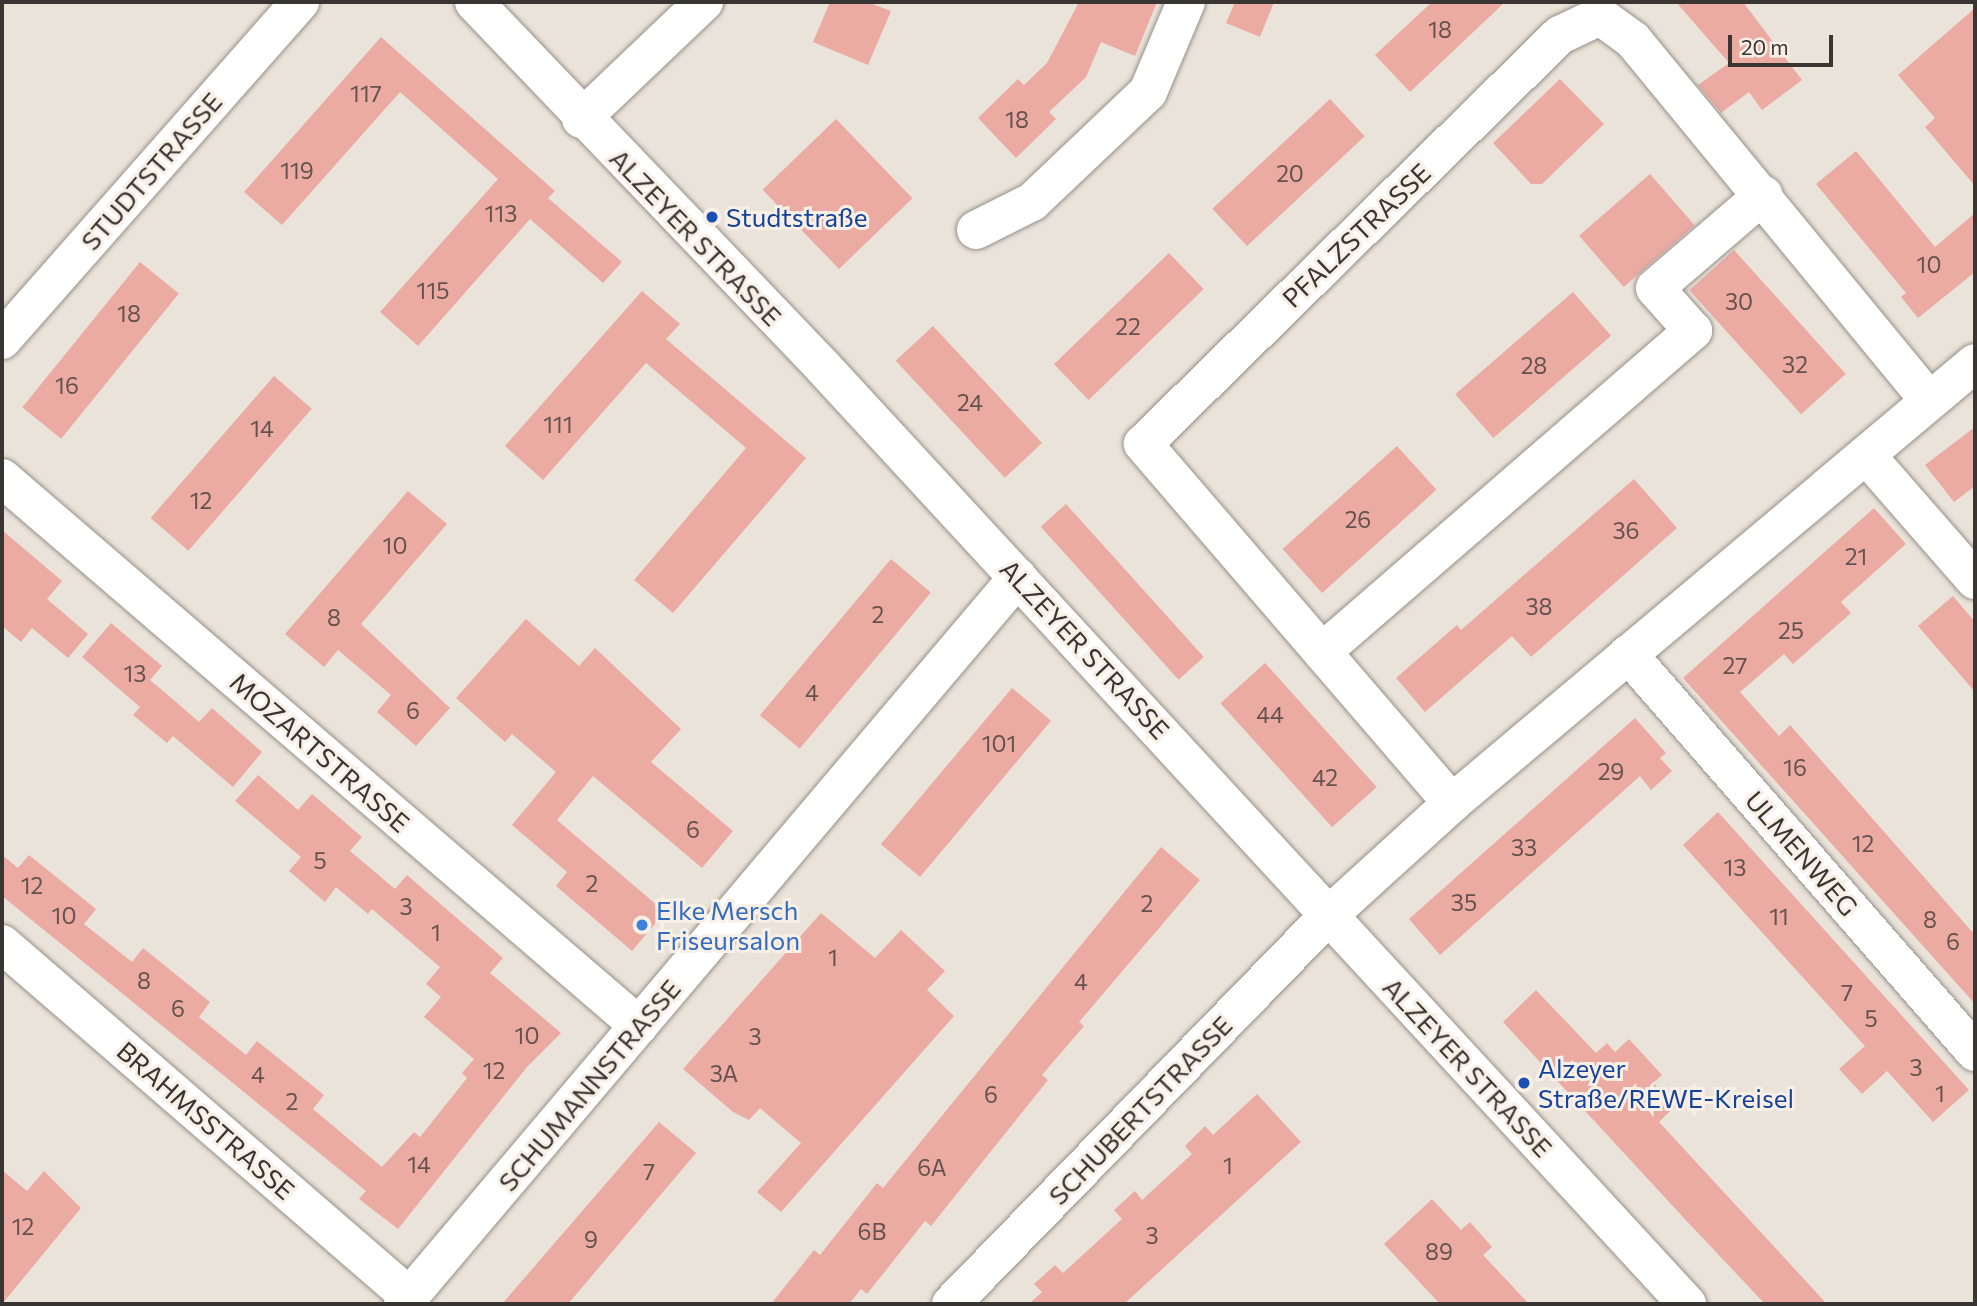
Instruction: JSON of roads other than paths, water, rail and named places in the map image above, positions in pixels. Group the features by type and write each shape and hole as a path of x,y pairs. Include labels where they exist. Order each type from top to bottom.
{"street":[{"name":"STUDTSTRASSE","path":"2,340 300,2"},
{"name":"ALZEYER STRASSE","path":"474,2 581,119 824,367 1686,1304"},
{"path":"581,119 705,2"},
{"path":"976,230 1032,202 1148,92 1186,2"},
{"name":"PFALZSTRASSE","path":"1452,803 1143,444 1560,35 1600,16 1633,40 1929,400"},
{"path":"1322,652 1693,331 1655,288 1763,195"},
{"path":"1328,916 1452,803 1975,363"},
{"path":"1866,455 1975,580"},
{"name":"MOZARTSTRASSE","path":"2,478 639,1026"},
{"name":"SCHUMANNSTRASSE","path":"407,1301 1018,577"},
{"name":"ULMENWEG","path":"1628,654 1975,1052"},
{"name":"SCHUBERTSTRASSE","path":"951,1304 1328,916"},
{"name":"BRAHMSSTRASSE","path":"2,944 407,1301"}],"place":[{"name":"Studtstraße","path":"712,217"},
{"name":"Elke Mersch Friseursalon","path":"642,925"},
{"name":"Alzeyer Straße/REWE-Kreisel","path":"1524,1083"}]}
